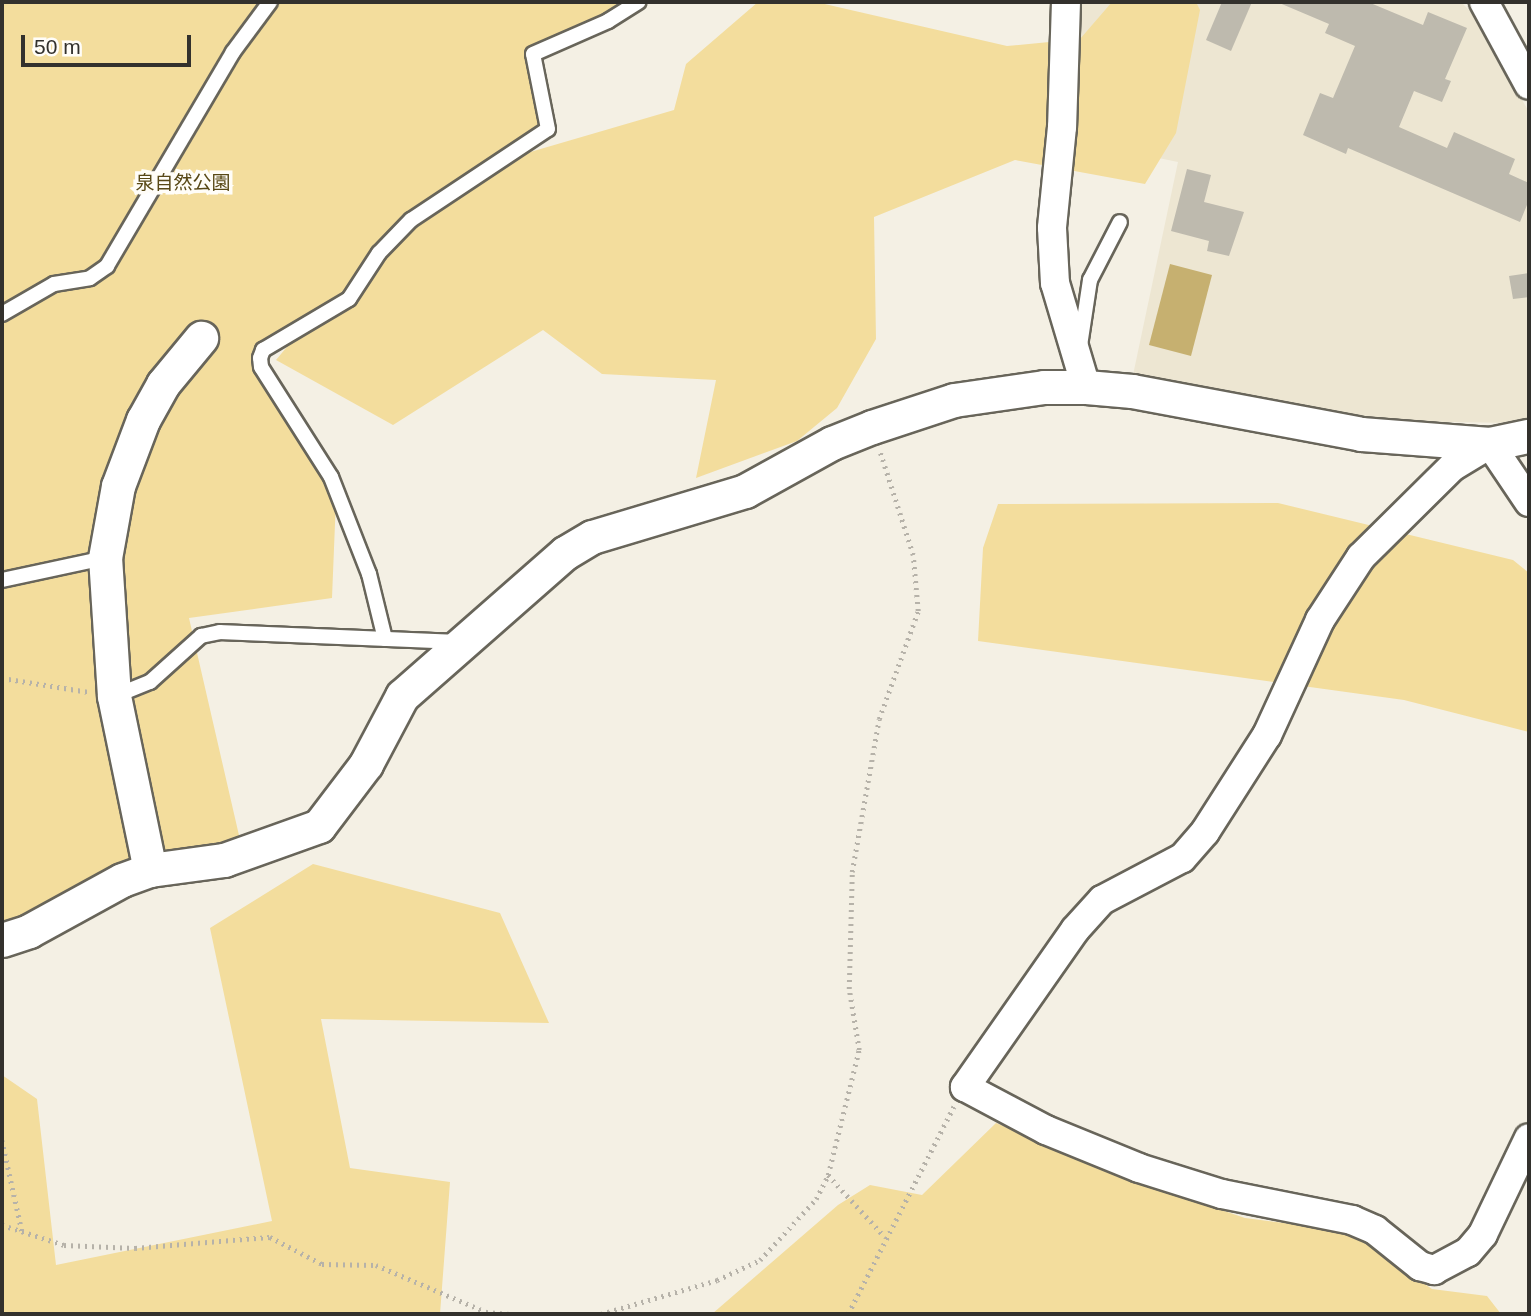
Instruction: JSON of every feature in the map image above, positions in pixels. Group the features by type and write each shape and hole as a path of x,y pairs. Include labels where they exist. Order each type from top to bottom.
{"street":[{"path":"1066,2 1062,127 1052,228 1055,283 1082,373"},
{"path":"1484,2 1529,85"},
{"path":"150,870 114,696 105,558 118,486 143,420 163,384 201,338"},
{"path":"2,940 29,931 122,880 150,870 224,860 319,826 366,764 402,696 565,553 592,537 745,491 832,443 872,427 954,400 1044,387 1082,373 1132,391 1361,434 1490,444 1529,436"},
{"path":"1490,444 1529,502"},
{"path":"1490,444 1452,467 1361,557 1321,620 1267,735 1205,832 1182,858 1102,900 1075,930 965,1087 1046,1130 1139,1168 1222,1194 1352,1220 1375,1230 1420,1266 1434,1269 1468,1252 1483,1234 1529,1138"}],"lane":[{"path":"2,314 54,284 90,278 107,266 233,52 270,2"},
{"path":"385,639 351,523 331,477 261,367 263,350 349,299 379,253 411,220 548,129 533,54 608,21 638,2"},
{"path":"1082,373 1090,280 1120,222"},
{"path":"2,580 105,558"},
{"path":"114,696 150,682 201,636 220,632 464,642"}],"path":[{"path":"601,1314 717,1280 760,1260 816,1199 828,1175 859,1050 849,989 852,872 879,719 918,611 913,555 872,427"},
{"path":"2,678 114,696"},
{"path":"848,1314 885,1237 965,1087"},
{"path":"2,1140 22,1232"},
{"path":"828,1175 885,1237"},
{"path":"2,1225 64,1245 135,1248 270,1237 323,1264 376,1265 486,1312 511,1314"}],"shaded area":[{"path":"1075,2 1461,2 1474,15 1529,112 1529,418 1513,423 1393,421 1133,375 1178,162 1066,139"},
{"path":"1170,264 1212,275 1191,356 1149,345"}],"green space":[{"name":"泉自然公園","path":"2,2 630,2 607,17 534,47 542,125 482,166 674,110 686,64 758,2 816,2 1007,46 1080,39 1112,2 1196,2 1200,10 1176,133 1145,184 1015,160 874,217 876,339 837,408 797,441 696,478 716,380 602,374 543,330 393,425 276,360 306,324 263,345 252,362 336,499 332,598 189,618 241,844 23,922 2,925"},
{"path":"1278,503 1513,560 1529,573 1529,732 1404,700 978,641 983,548 998,504"},
{"path":"313,864 500,913 549,1023 321,1019 350,1168 450,1182 440,1314 2,1314 2,1075 37,1099 56,1265 272,1221 210,928"},
{"path":"996,1123 1130,1179 1245,1218 1347,1231 1432,1289 1487,1296 1501,1314 712,1314 838,1205 870,1185 922,1195"}],"building":[{"path":"1222,2 1252,2 1231,51 1206,40"},
{"path":"1277,2 1368,2 1423,25 1428,12 1467,28 1445,79 1451,81 1442,102 1414,91 1399,127 1447,148 1454,132 1515,159 1509,174 1529,183 1529,200 1520,222 1348,148 1346,154 1303,135 1320,93 1333,98 1355,46 1325,33 1329,24"},
{"path":"1187,169 1211,175 1204,202 1244,212 1229,256 1207,251 1209,241 1171,231"},
{"path":"1529,273 1529,297 1513,299 1509,276"}]}
